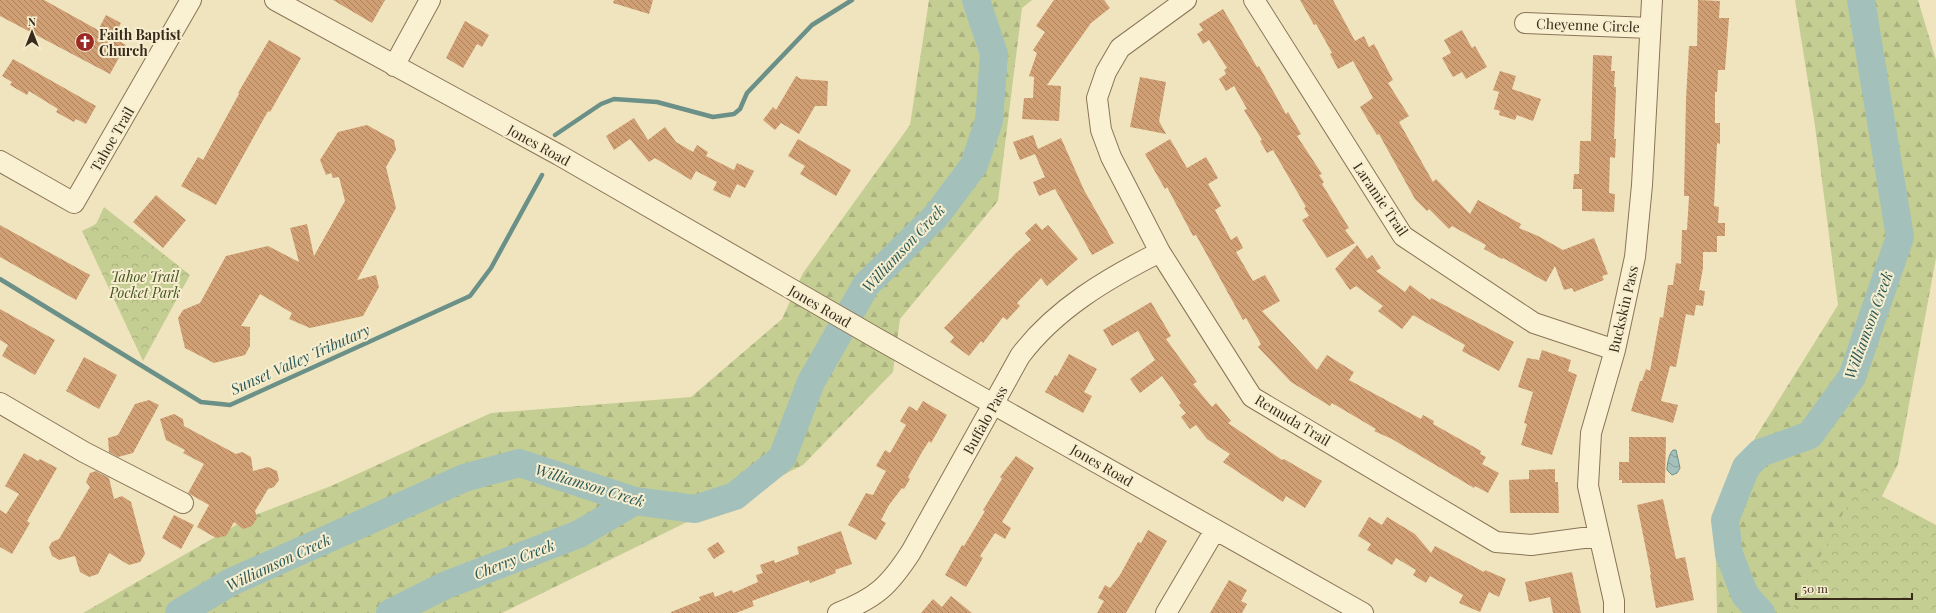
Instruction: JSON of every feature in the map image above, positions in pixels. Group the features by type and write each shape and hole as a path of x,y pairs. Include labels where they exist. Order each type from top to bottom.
{"street":[{"name":"Tahoe Trail","path":"0,161 74,203 191,0"},
{"name":"Jones Road","path":"275,0 558,155 878,339 994,403 1363,613"},
{"path":"394,66 430,0"},
{"name":"Remuda Trail","path":"1186,0 1120,48 1106,72 1097,98 1101,130 1111,157 1160,252 1252,397 1496,542 1531,545 1598,536"},
{"name":"Laramie Trail","path":"1254,0 1403,236 1534,322 1614,350"},
{"name":"Buckskin Pass","path":"1614,613 1614,601 1598,536 1588,486 1591,433 1614,350 1635,257 1642,185 1652,0"},
{"name":"Cheyenne Circle","path":"1525,23 1650,28"},
{"name":"Buffalo Pass","path":"838,613 868,599 885,588 899,571 1020,356 1036,335 1062,312 1113,277 1160,252"},
{"path":"0,404 84,452 183,503"},
{"path":"1166,613 1215,530"}],"green space":[{"path":"929,0 1032,0 1022,8 998,201 900,319 893,372 803,465 502,613 83,613 250,517 331,486 491,413 691,397 782,319 803,273 910,125"},
{"path":"1795,0 1918,0 1936,60 1936,258 1898,464 1862,536 1920,613 1717,613 1715,525 1727,483 1838,305 1815,126"},
{"name":"Tahoe Trail Pocket Park","path":"104,207 190,275 143,361 82,231 96,224"},
{"path":"1859,484 1936,525 1936,613 1790,613"}],"water":[{"path":"1673,450 1676,450 1680,468 1677,473 1672,475 1667,470 1669,456"}],"building":[{"name":"Faith Baptist Church","path":"0,0 44,0 98,30 106,15 121,23 113,38 126,45 110,74 0,16"},
{"path":"333,0 385,0 372,23"},
{"path":"614,0 653,0 649,14 613,3"},
{"path":"1054,0 1104,0 1110,8 1091,23 1047,85 1061,86 1059,121 1022,119 1024,98 1033,98 1034,77 1029,76 1037,53 1033,50 1045,32 1036,26"},
{"path":"1300,0 1333,0 1355,41 1364,36 1369,47 1374,44 1393,80 1388,83 1409,116 1399,122 1433,182 1436,179 1470,214 1478,200 1521,224 1519,228 1538,236 1563,250 1594,238 1608,274 1602,276 1604,280 1574,292 1572,288 1564,290 1555,266 1546,282 1484,249 1486,245 1452,226 1449,229 1429,209 1427,211 1415,199 1379,134 1377,135 1360,107 1373,98 1353,61 1338,69 1330,54 1332,53 1316,24 1314,25"},
{"path":"1698,0 1720,1 1719,18 1729,18 1725,70 1718,70 1717,92 1715,92 1715,123 1720,123 1720,144 1717,143 1714,206 1719,207 1718,223 1725,223 1725,236 1717,236 1717,252 1703,252 1703,268 1699,290 1705,291 1703,306 1696,305 1694,316 1686,314 1676,367 1670,366 1661,401 1678,405 1673,423 1631,411 1640,381 1642,381 1646,369 1650,371 1660,317 1663,318 1668,285 1673,285 1676,263 1681,264 1682,230 1687,230 1689,196 1684,196 1686,99 1689,46 1697,46"},
{"path":"1223,9 1257,67 1259,66 1286,114 1288,112 1301,134 1297,136 1322,174 1319,175 1324,182 1322,184 1349,228 1345,230 1355,243 1327,258 1302,220 1309,216 1304,208 1306,207 1273,150 1267,153 1260,141 1262,140 1244,110 1247,109 1234,86 1226,91 1219,79 1226,74 1224,70 1227,68 1209,40 1203,44 1197,34 1203,30 1199,24"},
{"path":"465,21 489,35 482,47 477,44 463,68 446,58"},
{"path":"1462,30 1472,48 1475,46 1487,67 1466,79 1462,72 1453,77 1442,58 1451,53 1444,40"},
{"path":"269,40 301,58 270,112 268,111 216,205 181,186 198,157 203,160 239,94 238,93"},
{"path":"1593,55 1612,56 1611,71 1615,71 1614,87 1616,87 1614,139 1616,139 1615,158 1610,157 1609,193 1615,194 1614,212 1582,211 1582,189 1573,189 1574,174 1579,174 1580,141 1591,141"},
{"path":"13,59 96,106 86,124 76,119 74,122 56,112 58,109 29,91 27,95 10,85 12,82 2,76"},
{"path":"1500,71 1516,76 1512,89 1541,99 1533,121 1517,115 1515,120 1499,115 1500,111 1494,109 1499,92 1493,90"},
{"path":"796,76 801,79 828,81 827,106 815,106 799,134 781,123 775,130 763,120 773,107 776,110"},
{"path":"1140,77 1166,82 1159,121 1166,134 1130,127"},
{"path":"634,118 648,140 665,127 676,142 693,152 697,145 708,152 706,156 734,170 737,163 754,171 745,188 737,184 730,198 713,190 717,182 696,171 691,180 655,158 649,162 630,139 614,150 606,136"},
{"path":"367,125 394,140 396,150 386,167 396,208 357,280 376,275 379,287 363,316 310,328 289,319 292,313 260,294 241,326 250,327 250,346 245,355 214,363 185,348 178,318 183,310 200,303 226,256 268,246 299,262 290,228 307,224 314,256 345,201 339,177 333,178 331,173 326,175 320,160 338,132"},
{"path":"1033,135 1038,149 1061,138 1084,190 1114,243 1092,255 1055,189 1039,196 1033,182 1045,177 1035,154 1020,160 1013,142"},
{"path":"798,139 851,170 836,196 800,174 805,166 788,156"},
{"path":"1170,139 1187,168 1206,157 1218,178 1208,184 1221,206 1215,210 1231,240 1237,236 1243,248 1236,252 1253,281 1265,275 1280,301 1262,311 1317,370 1327,355 1354,372 1349,380 1421,419 1423,415 1434,421 1433,424 1481,451 1480,454 1486,457 1482,464 1499,473 1488,493 1475,486 1474,488 1392,439 1374,431 1376,429 1332,403 1330,406 1291,382 1258,347 1261,344 1246,318 1243,320 1196,235 1193,236 1167,187 1165,189 1145,154"},
{"path":"156,195 186,220 163,248 133,222"},
{"path":"1036,223 1042,230 1048,225 1078,259 1047,286 1041,278 1017,303 1020,306 1007,320 1003,317 983,343 981,341 969,356 950,342 954,337 944,328 1016,253 1031,240 1025,233"},
{"path":"0,225 90,275 76,300 0,257"},
{"path":"1357,245 1367,259 1372,255 1381,268 1376,271 1405,292 1410,285 1430,300 1431,298 1514,342 1499,371 1462,351 1465,345 1413,315 1402,329 1378,311 1383,306 1356,286 1350,290 1335,269"},
{"path":"1151,302 1171,336 1166,339 1197,382 1193,384 1212,407 1216,403 1231,421 1228,423 1282,460 1284,459 1322,481 1305,508 1286,496 1283,502 1223,462 1230,454 1207,439 1196,425 1190,429 1181,417 1186,413 1179,405 1181,403 1162,376 1140,393 1130,379 1155,360 1138,331 1112,346 1103,330"},
{"path":"0,309 55,340 35,375 2,356 8,345 0,340"},
{"path":"1542,350 1571,360 1568,371 1577,375 1552,455 1521,445 1527,424 1524,423 1533,392 1518,387 1527,358 1539,360"},
{"path":"1069,354 1097,369 1084,392 1092,396 1083,413 1045,392 1055,375 1057,376"},
{"path":"84,357 117,375 99,409 66,391"},
{"path":"149,400 159,405 133,453 118,457 109,452 108,438 118,435 135,404"},
{"path":"923,401 947,415 931,443 929,441 922,452 908,477 910,479 904,489 902,488 889,505 881,520 886,523 876,540 848,525 866,493 873,495 886,471 876,466 885,450 890,453 906,425 900,421 909,406 917,411"},
{"path":"174,414 183,419 184,426 236,454 242,452 251,457 253,471 268,467 277,471 279,480 274,487 268,489 255,511 257,518 252,526 243,529 234,522 226,536 216,538 197,527 209,505 188,493 204,464 183,453 185,450 166,440 160,419"},
{"path":"1629,437 1666,437 1665,483 1622,483 1622,480 1619,480 1619,462 1629,462"},
{"path":"24,453 38,461 40,459 57,468 27,521 30,523 12,554 0,547 0,510 6,514 19,494 5,486"},
{"path":"1016,456 1034,468 1002,522 1011,528 1005,539 995,533 980,556 983,558 966,587 945,575 962,545 964,546 985,511 983,510 1002,479 1000,477"},
{"path":"1555,469 1555,482 1558,482 1559,513 1510,513 1509,480 1529,479 1529,470"},
{"path":"96,471 109,478 114,499 122,496 131,502 145,554 140,562 129,565 109,553 98,574 89,577 80,572 75,556 59,560 52,556 49,547 52,542 59,539 90,487 86,482 90,473"},
{"path":"1663,499 1676,559 1685,557 1694,600 1656,608 1651,574 1637,505"},
{"path":"174,515 194,525 181,549 162,538"},
{"path":"1369,517 1382,525 1387,517 1415,534 1431,553 1435,546 1484,572 1485,570 1506,579 1499,597 1489,592 1480,612 1459,603 1463,595 1430,576 1426,583 1413,575 1416,570 1396,558 1392,565 1367,550 1371,544 1358,536"},
{"path":"1148,530 1167,541 1126,613 1097,613 1104,601 1098,598 1105,585 1110,588 1120,575 1138,542 1141,543"},
{"path":"841,531 852,564 835,570 836,573 810,583 809,580 752,601 754,606 736,613 671,613 701,600 699,597 713,592 715,597 732,590 733,593 758,582 756,575 763,573 760,565 774,560 775,563 799,554 797,547"},
{"path":"718,542 725,552 714,559 707,549"},
{"path":"1572,572 1581,613 1553,613 1550,597 1529,602 1525,582"},
{"path":"1229,580 1247,590 1241,601 1247,604 1242,613 1210,613"},
{"path":"951,596 972,613 921,613 933,599 942,607"}],"waterway":[{"name":"Sunset Valley Tributary","path":"555,135 601,104 614,99 657,102 713,117 734,114 740,109 747,93 812,25 852,0"},
{"name":"Williamson Creek","path":"179,613 231,582 464,478 519,463 635,501 695,509 735,496 782,458 811,382 866,285 936,216 974,165 989,121 994,54 976,0"},
{"name":"Williamson Creek","path":"1761,613 1745,595 1729,554 1725,520 1746,467 1760,453 1810,435 1852,377 1900,237 1861,0"},
{"name":"Sunset Valley Tributary","path":"0,279 201,402 230,405 470,296 491,268 542,175"},
{"name":"Cherry Creek","path":"390,613 446,585 579,534 635,501"}],"place":[{"name":"Faith Baptist Church","path":"85,42"}]}
